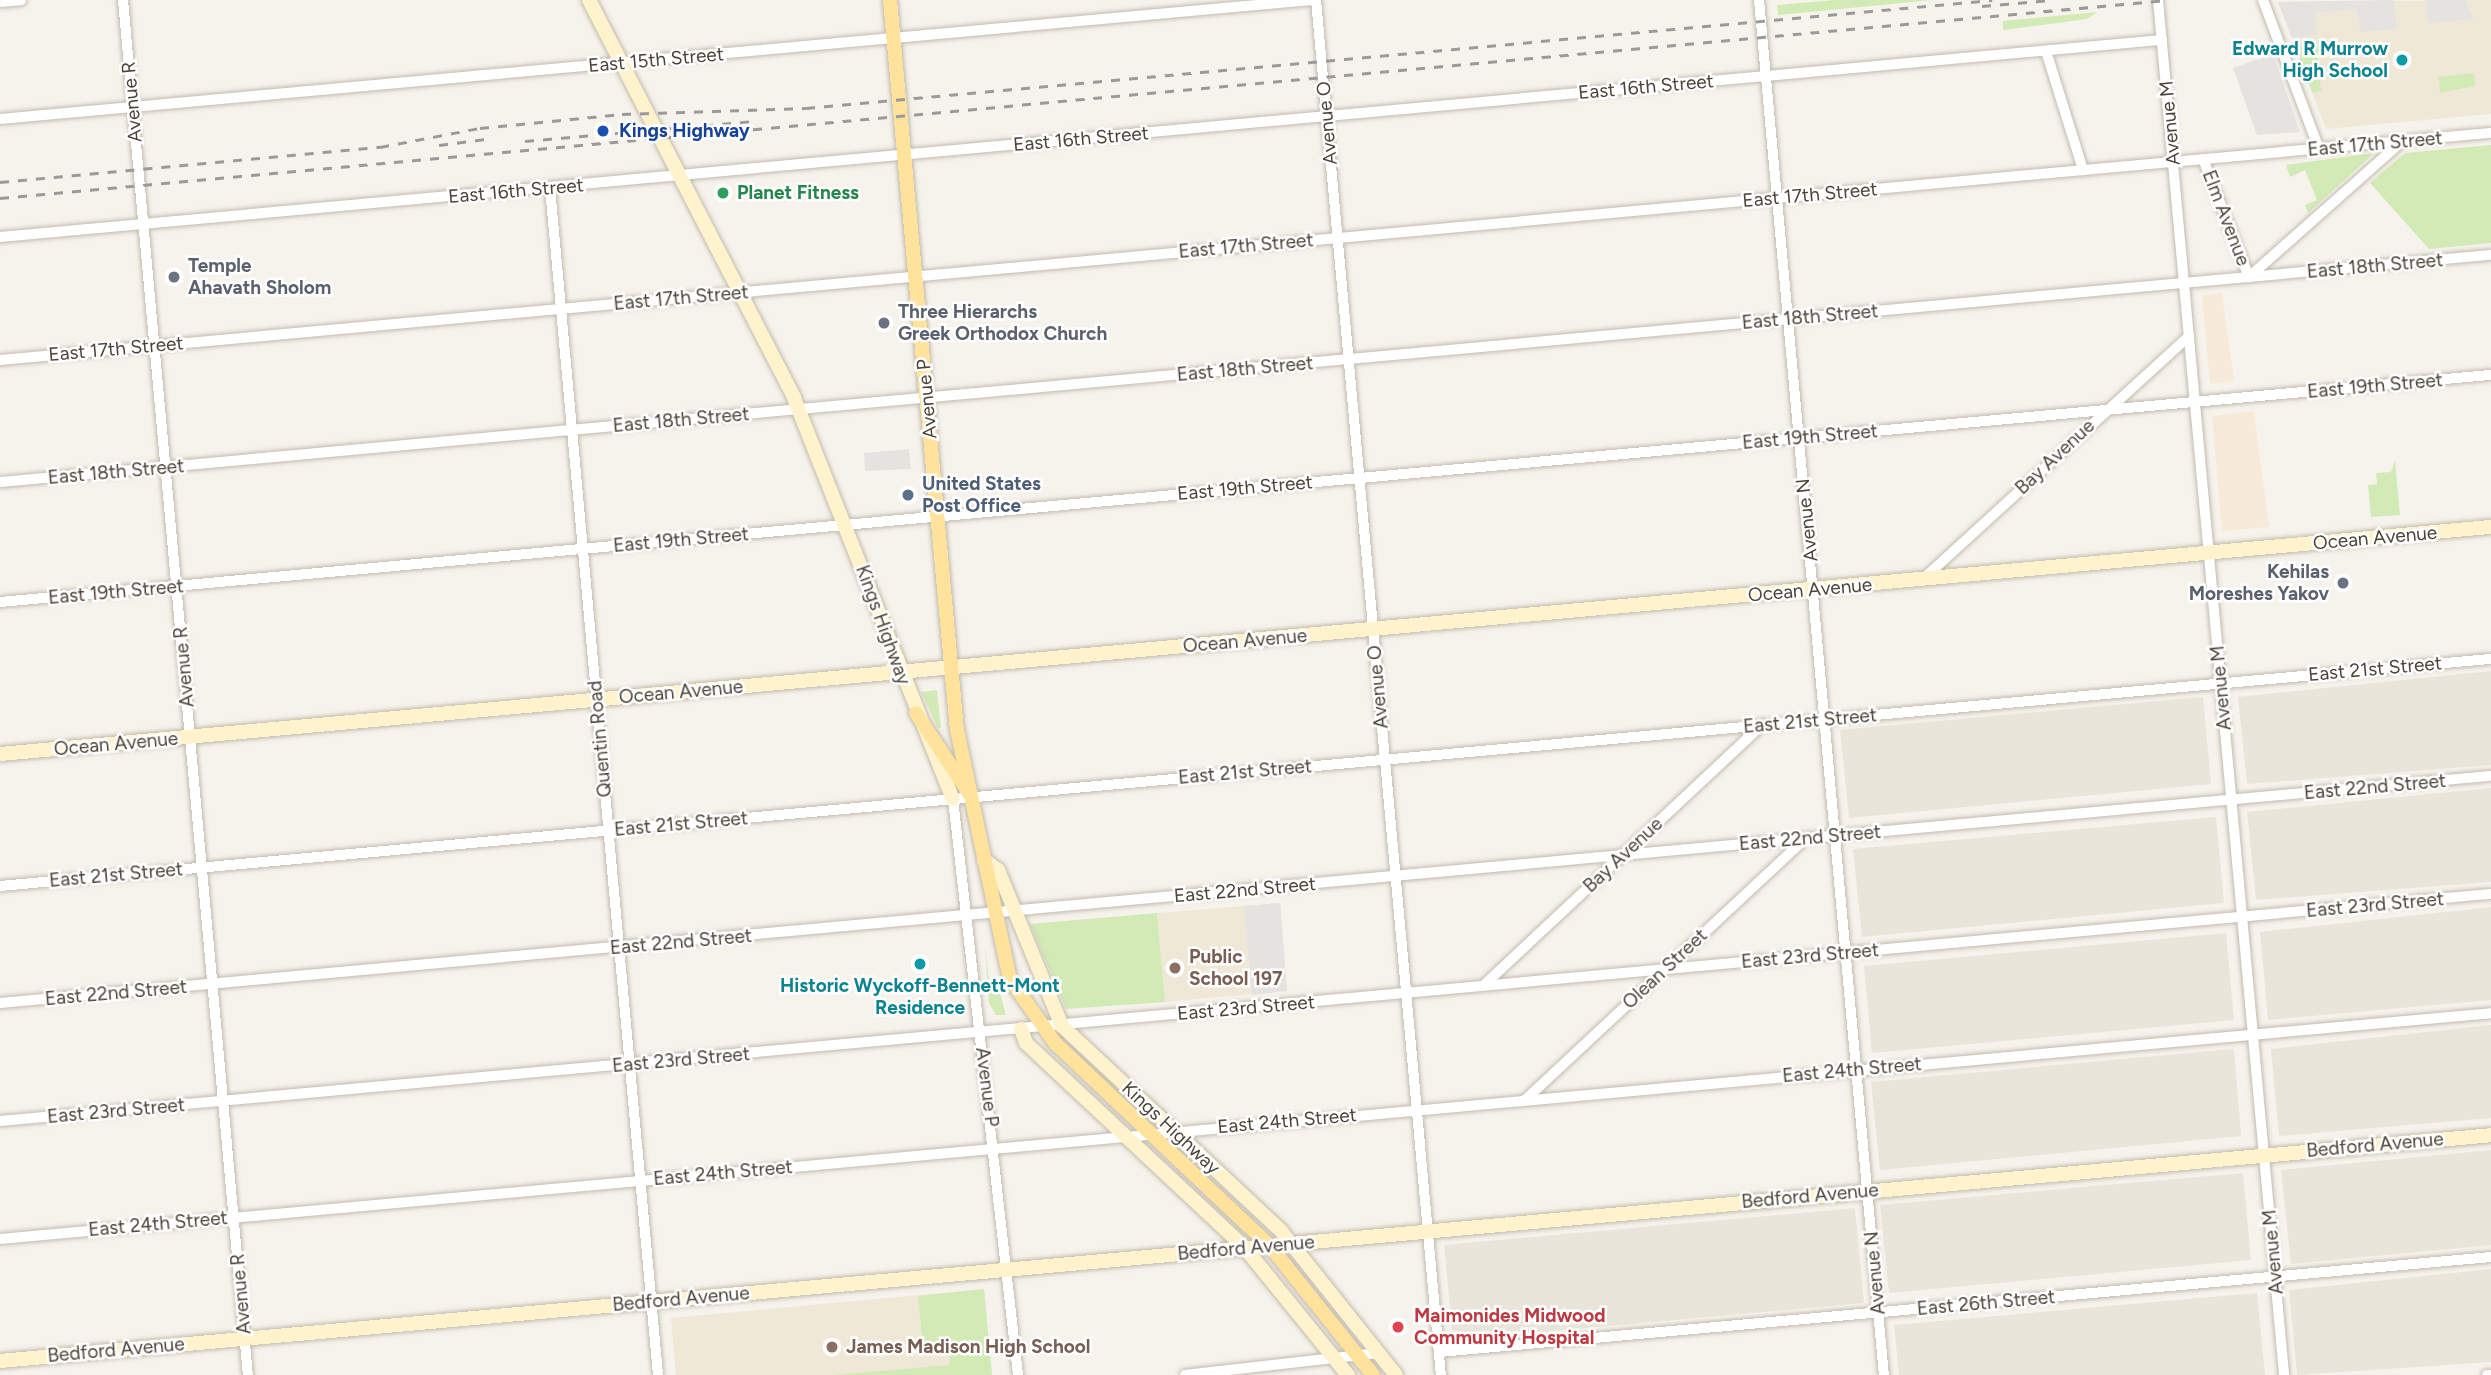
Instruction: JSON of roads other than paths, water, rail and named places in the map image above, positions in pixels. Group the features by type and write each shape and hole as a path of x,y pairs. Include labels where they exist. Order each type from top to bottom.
{"main road":[{"name":"Kings Highway","path":"589,0 676,176 799,409 846,525 916,713 953,799"},
{"name":"Avenue P","path":"890,0 952,668 972,797"},
{"name":"Ocean Avenue","path":"0,754 2491,527"},
{"path":"916,713 972,797"},
{"name":"Kings Highway","path":"972,797 1010,979 1042,1028 1270,1246 1373,1375"},
{"name":"Kings Highway","path":"984,860 998,870 1010,911 1062,1026 1294,1245 1396,1375"},
{"name":"Kings Highway","path":"1021,1029 1026,1043 1245,1248 1348,1375"},
{"name":"Bedford Avenue","path":"0,1361 2491,1135"}],"street":[{"path":"0,2 21,0"},
{"name":"Avenue R","path":"123,0 248,1375"},
{"name":"East 15th Street","path":"0,120 1314,0"},
{"name":"Avenue O","path":"1314,0 1441,1375"},
{"name":"Avenue N","path":"1759,0 1884,1375"},
{"name":"Avenue M","path":"2158,0 2284,1375"},
{"path":"2263,0 2319,149"},
{"name":"East 16th Street","path":"0,237 2162,40"},
{"path":"2046,51 2083,170"},
{"name":"East 17th Street","path":"0,360 2491,133"},
{"path":"2249,277 2401,141"},
{"name":"Elm Avenue","path":"2203,159 2249,277"},
{"name":"Quentin Road","path":"550,188 658,1375"},
{"name":"East 18th Street","path":"0,482 2491,255"},
{"name":"Bay Avenue","path":"1923,579 2189,336"},
{"name":"East 19th Street","path":"0,602 2491,375"},
{"name":"East 21st Street","path":"0,886 2491,659"},
{"name":"Bay Avenue","path":"1483,986 1762,725"},
{"name":"East 22nd Street","path":"0,1003 2491,776"},
{"name":"Avenue P","path":"953,799 1009,1270 1018,1375"},
{"name":"Olean Street","path":"1524,1100 1806,838"},
{"name":"East 23rd Street","path":"0,1121 2491,894"},
{"name":"East 24th Street","path":"0,1239 2491,1013"},
{"name":"East 26th Street","path":"1439,1352 2491,1256"},
{"path":"1185,1375 1336,1361 1378,1353"}],"railway":[{"path":"0,182 380,147 480,128 622,114 806,108 1992,0"},
{"path":"1982,6 2050,0"},
{"path":"0,198 2167,0"},
{"path":"525,141 752,121"},
{"path":"439,145 486,139"}],"place":[{"name":"Edward R Murrow High School","path":"2402,60"},
{"name":"Kings Highway","path":"603,131"},
{"name":"Planet Fitness","path":"723,193"},
{"name":"Temple Ahavath Sholom","path":"174,277"},
{"name":"Three Hierarchs Greek Orthodox Church","path":"884,323"},
{"name":"United States Post Office","path":"908,495"},
{"name":"Kehilas Moreshes Yakov","path":"2343,583"},
{"name":"Historic Wyckoff-Bennett-Mont Residence","path":"920,964"},
{"name":"Public School 197","path":"1175,968"},
{"name":"Maimonides Midwood Community Hospital","path":"1398,1327"},
{"name":"James Madison High School","path":"832,1347"}]}
